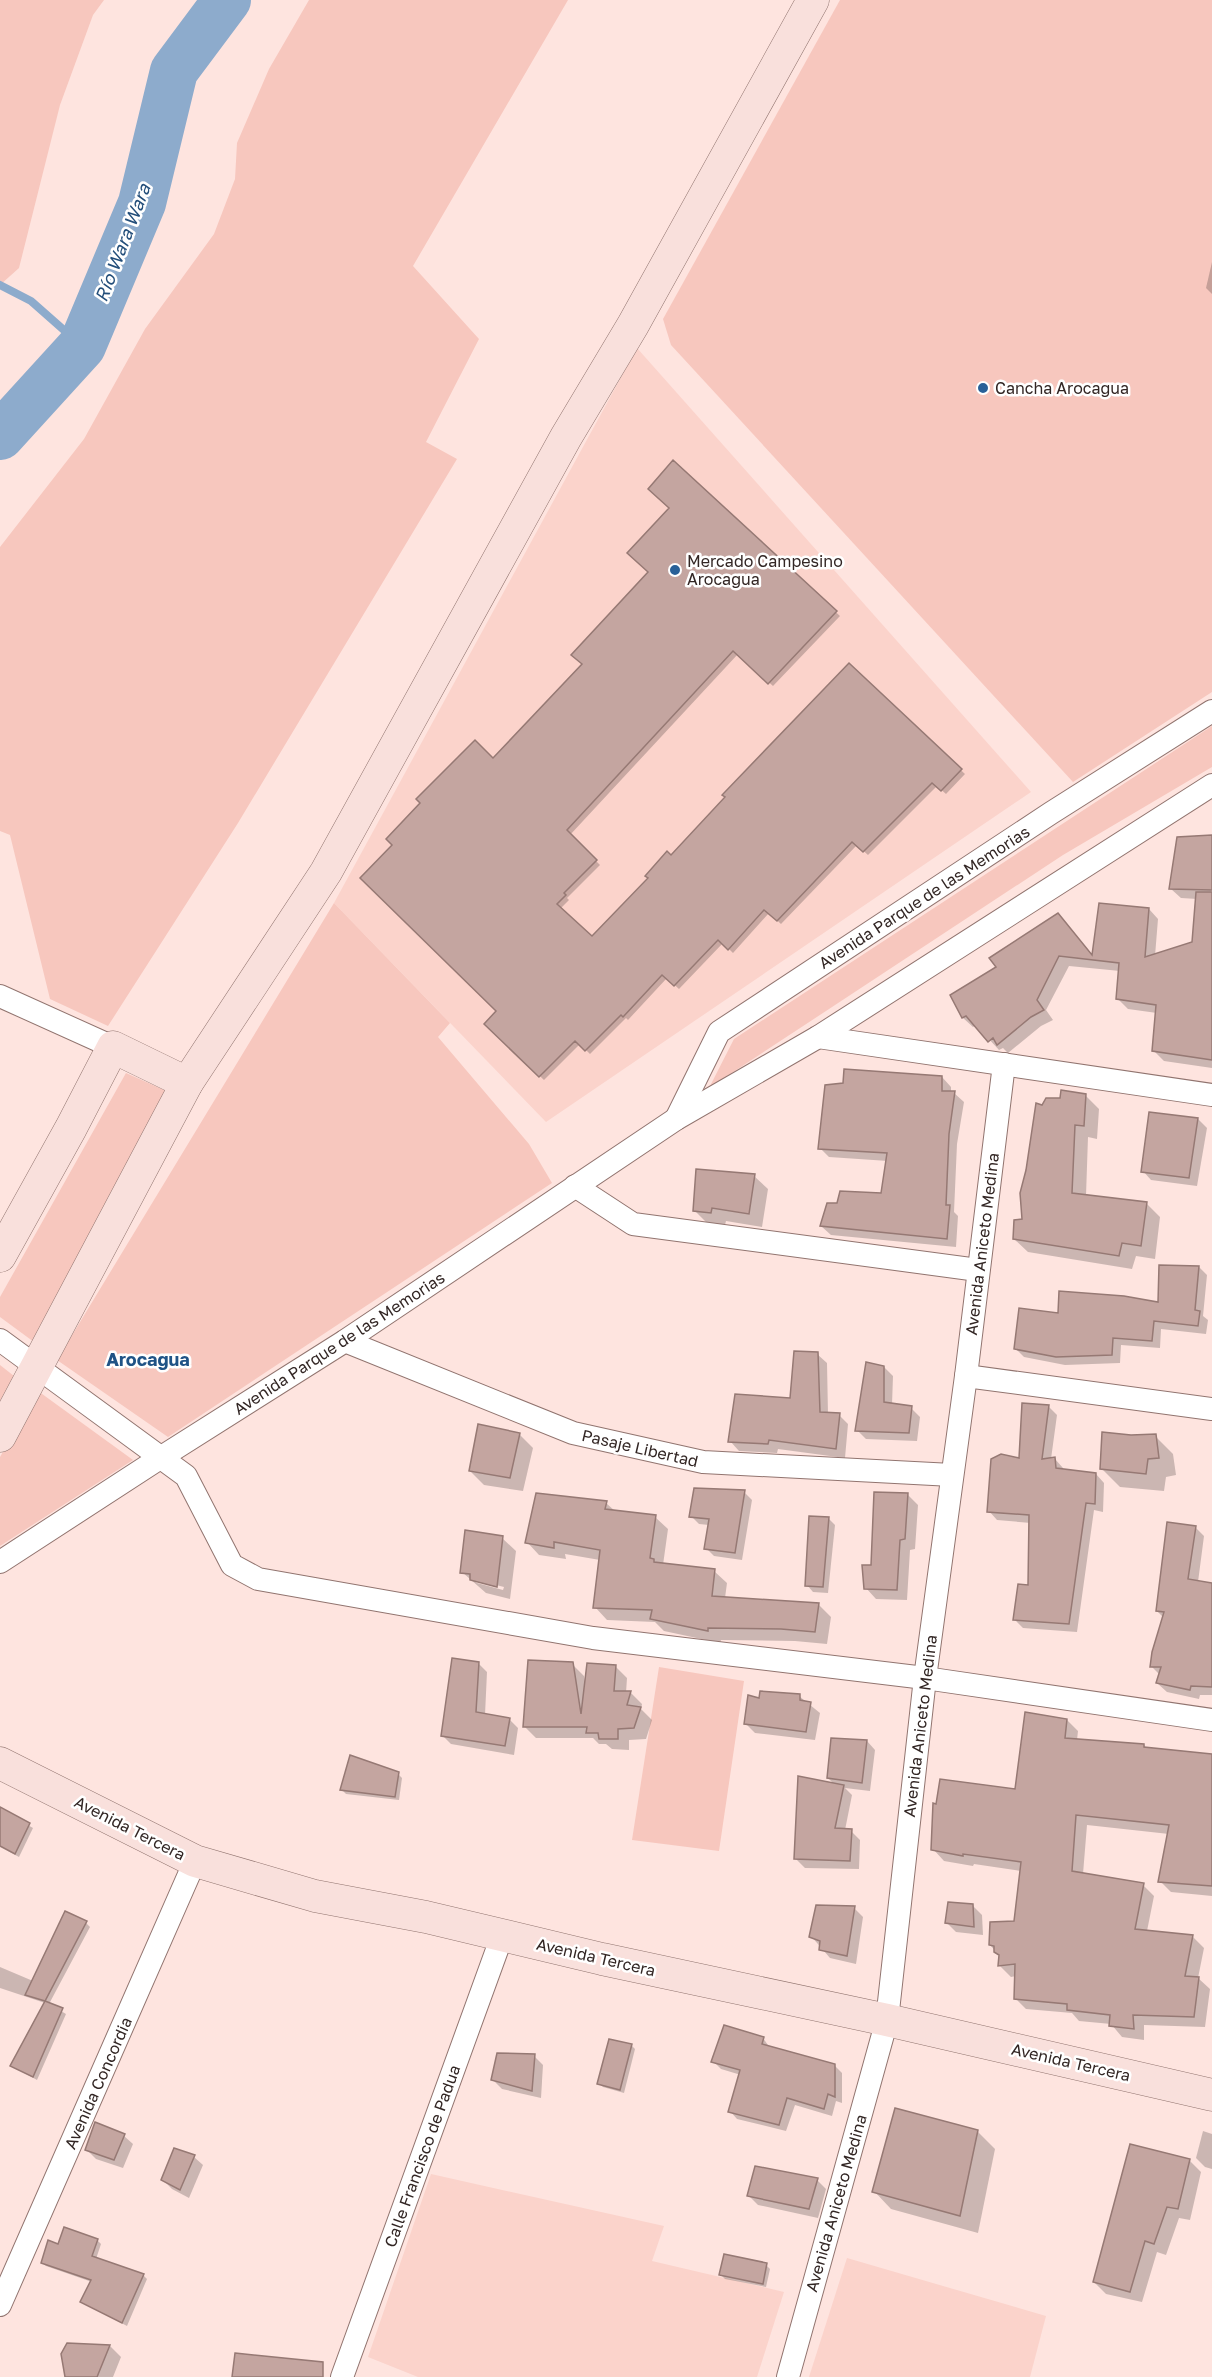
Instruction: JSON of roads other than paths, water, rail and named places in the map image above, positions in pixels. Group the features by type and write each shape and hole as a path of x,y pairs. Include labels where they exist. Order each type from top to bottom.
{"street":[{"path":"0,1437 187,1083 326,872 566,437 643,308 813,0"},
{"name":"Avenida Parque de las Memorias","path":"676,1119 719,1032 1051,813 1212,711"},
{"name":"Avenida Parque de las Memorias","path":"0,1562 345,1341 676,1119 818,1037 1212,785"},
{"path":"0,996 187,1083"},
{"path":"818,1037 1212,1095"},
{"path":"0,1256 113,1047"},
{"name":"Avenida Aniceto Medina","path":"788,2377 887,2020 925,1678 1005,1064"},
{"path":"575,1186 633,1224 978,1270"},
{"path":"0,1340 186,1476 232,1564 258,1579 594,1638 925,1678 1212,1720"},
{"name":"Pasaje Libertad","path":"345,1341 573,1432 703,1462 952,1475"},
{"path":"966,1376 1212,1409"},
{"name":"Avenida Tercera","path":"0,1763 195,1861 315,1896 426,1917 1212,2095"},
{"name":"Avenida Concordia","path":"0,2305 195,1861"},
{"name":"Calle Francisco de Padua","path":"342,2377 502,1936"}],"waterway":[{"name":"Río Wara Wara","path":"0,436 82,346 142,203 174,71 227,0"},
{"path":"0,285 31,301 82,346"}],"place":[{"name":"Cancha Arocagua","path":"983,388"},
{"name":"Mercado Campesino Arocagua","path":"675,570"}],"district":[{"name":"Arocagua","path":"148,1360"}]}
